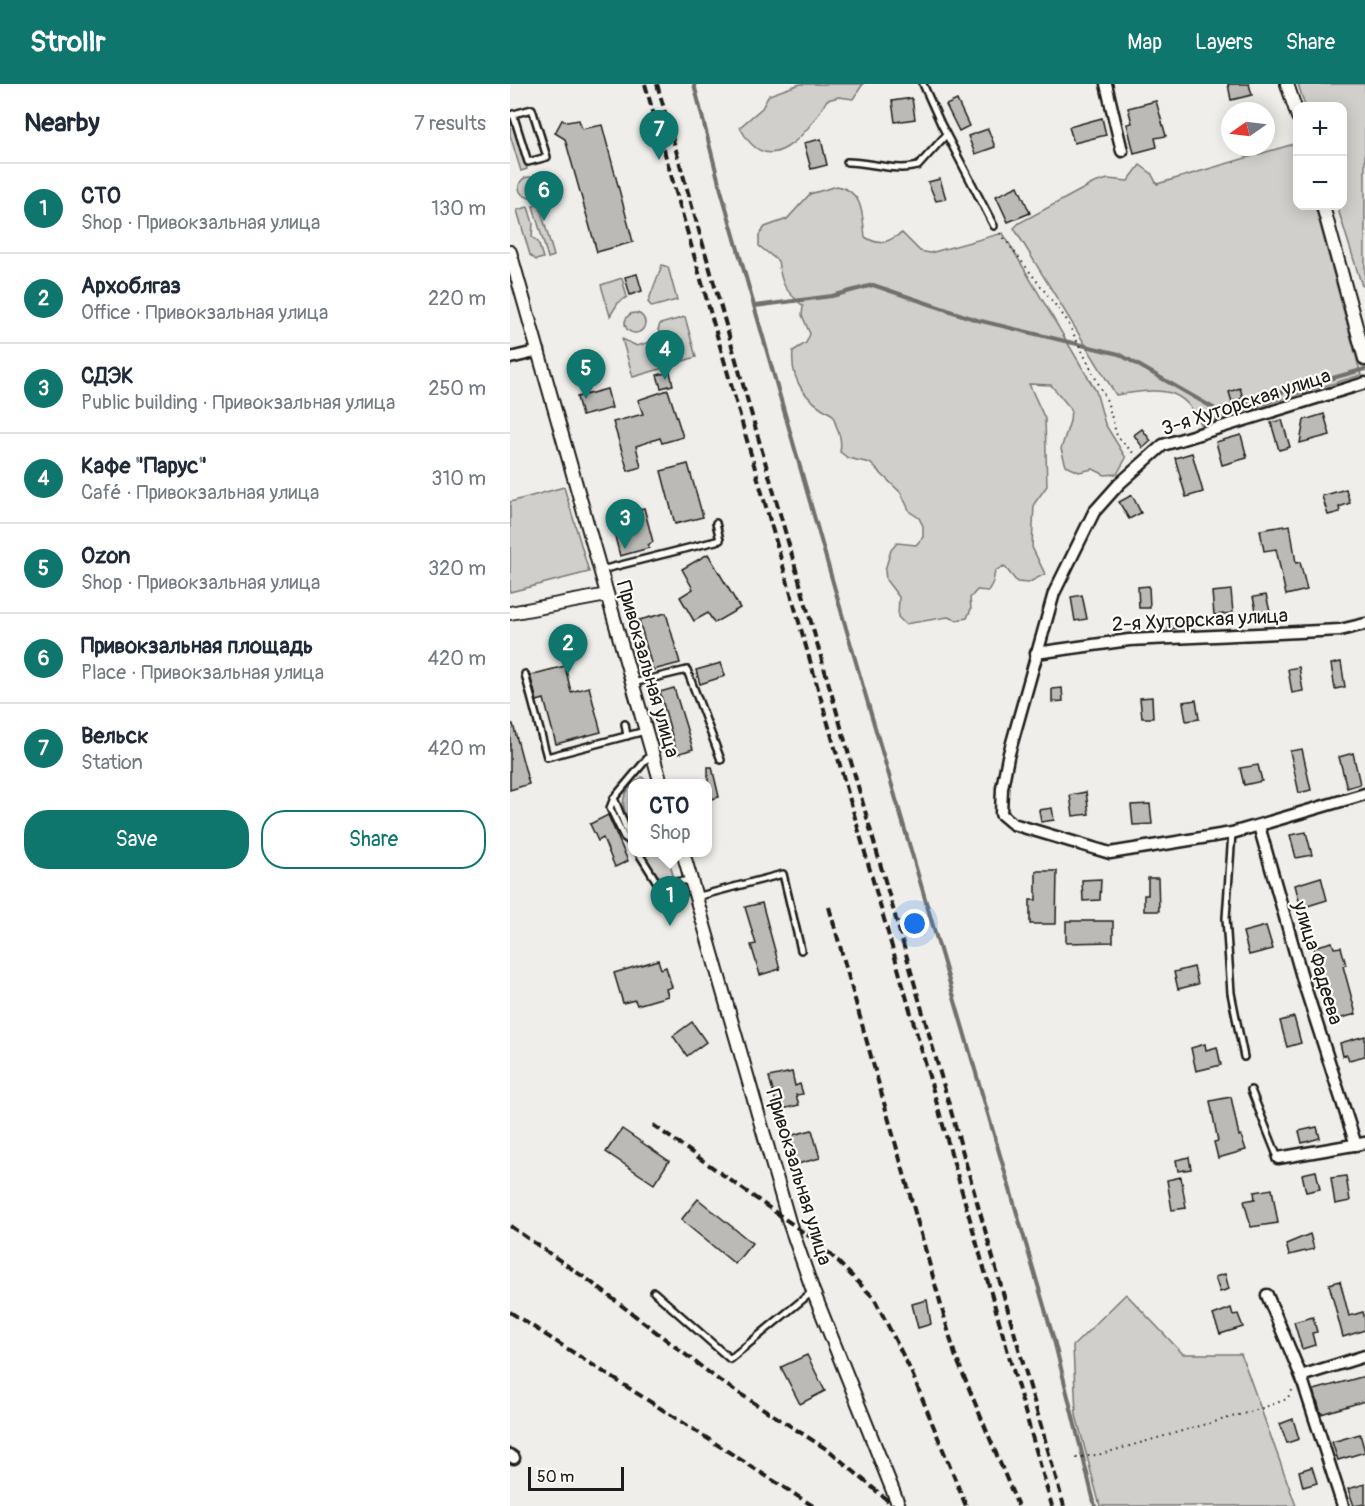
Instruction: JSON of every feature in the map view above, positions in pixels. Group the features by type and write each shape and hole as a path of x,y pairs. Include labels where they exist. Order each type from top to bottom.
{"street":[{"path":"1106,84 1122,151"},
{"path":"1287,84 1293,102"},
{"path":"1324,210 1365,359"},
{"name":"Привокзальная улица","path":"510,252 660,779"},
{"path":"510,358 539,351"},
{"name":"3-я Хуторская улица","path":"1232,832 1110,853 1013,824 1001,814 1002,788 1008,757 1036,653 1054,593 1094,512 1142,462 1163,444 1365,383"},
{"path":"510,613 607,595"},
{"name":"2-я Хуторская улица","path":"1036,653 1129,640 1340,630 1365,624"},
{"path":"1232,832 1260,826 1365,794"},
{"name":"улица Фадеева","path":"1260,826 1304,984 1361,1144"},
{"name":"Привокзальная улица","path":"685,857 789,1222 813,1291 899,1506"},
{"path":"1278,1158 1361,1144"},
{"path":"1267,1295 1301,1376 1343,1506"},
{"path":"1301,1376 1365,1356"}],"lane":[{"path":"923,84 946,135 994,226"},
{"path":"532,109 547,157 528,162 512,115 532,109"},
{"path":"847,162 868,162 897,168 918,166 946,135"},
{"path":"599,570 720,540 716,523"},
{"path":"632,684 687,670 721,760"},
{"path":"525,674 548,757 645,731"},
{"path":"626,724 627,736"},
{"path":"630,779 652,753"},
{"path":"628,781 614,798 628,831"},
{"path":"1232,832 1226,918 1231,993 1244,1058"},
{"path":"641,857 658,884 692,880"},
{"path":"696,897 783,874 801,950"},
{"path":"1251,1090 1278,1158"},
{"path":"654,1292 730,1359 813,1291"}],"path":[{"path":"994,226 1066,319 1107,401 1117,436 1142,462"},
{"path":"1076,1458 1101,1454 1260,1409 1287,1399 1301,1376"}],"shaded area":[{"path":"800,84 863,84 853,99 839,97 827,100 799,138 787,147 775,152 763,151 751,144 740,127 762,108 769,95"},
{"path":"1298,84 1365,84 1365,285 1362,286 1338,210 1347,210 1347,102 1304,102"},
{"path":"510,123 515,125 527,169 521,171 510,135"},
{"path":"1293,144 1293,210 1316,210 1361,375 1201,424 1193,410 1176,395 1155,391 1116,395 1014,228 1019,223 1094,183 1108,179 1128,181 1140,165 1151,173 1157,184 1253,156 1275,156 1275,149"},
{"path":"529,177 536,180 539,187 536,194 529,197 522,194 519,187 522,180"},
{"path":"837,186 846,189 857,199 862,212 865,237 875,242 888,241 902,233 920,251 930,253 1003,233 1096,391 1105,424 1126,458 1117,474 1105,475 1093,469 1079,472 1066,466 1061,449 1070,421 1071,409 1051,385 1029,384 1045,419 1047,486 1034,504 1032,547 1045,574 1028,583 1017,582 1004,566 995,571 988,591 977,590 970,598 971,609 967,618 957,620 948,617 905,624 898,617 899,597 886,580 885,570 891,550 897,543 916,545 923,537 923,526 919,518 910,512 901,493 870,463 848,458 840,452 840,437 833,415 808,397 797,382 794,373 793,351 806,343 810,334 802,315 803,306 785,286 778,261 759,246 759,235 765,227 787,219 810,194"},
{"path":"539,204 554,256 548,258 533,206"},
{"path":"528,207 533,223 532,237 538,242 543,258 536,260 530,255 517,210"},
{"path":"662,265 668,267 677,300 652,307 648,302"},
{"path":"622,278 627,297 618,303 610,316 601,285"},
{"path":"631,313 639,313 645,319 645,327 639,333 631,333 625,327 625,319"},
{"path":"685,317 696,357 680,362 658,330 660,324"},
{"path":"654,336 674,365 633,377 622,339 637,346 650,342"},
{"path":"564,487 589,572 510,592 510,502"},
{"path":"628,789 628,821 623,801"},
{"path":"645,857 668,857 673,875 663,879 655,873"},
{"path":"1126,1294 1183,1354 1241,1354 1296,1506 1100,1506 1076,1415 1073,1346"}],"building":[{"path":"1228,84 1249,84 1252,95 1231,100"},
{"path":"912,98 915,119 895,122 892,101"},
{"path":"957,100 969,126 959,131 946,105"},
{"path":"1156,101 1166,136 1155,138 1157,147 1134,153 1127,124 1132,123 1128,108"},
{"path":"1102,118 1106,135 1074,143 1069,127"},
{"path":"562,120 567,122 579,120 582,129 602,125 633,242 597,252 565,139 555,133"},
{"path":"988,129 995,147 975,154 968,136"},
{"path":"821,139 827,165 811,169 804,143"},
{"path":"940,179 946,199 936,201 928,182"},
{"path":"1018,186 1030,213 1008,222 996,196"},
{"path":"637,274 642,291 630,295 625,277"},
{"path":"670,372 673,385 661,388 657,375"},
{"path":"1240,388 1243,398 1232,402 1229,392"},
{"path":"607,389 612,408 582,416 577,397"},
{"path":"668,390 683,437 662,443 660,438 636,446 641,467 628,471 613,422 643,414 638,400"},
{"path":"1324,414 1330,435 1300,443 1304,420"},
{"path":"1282,420 1290,447 1279,450 1271,423"},
{"path":"1142,429 1151,441 1143,448 1134,435"},
{"path":"1241,435 1247,458 1222,465 1216,442"},
{"path":"1192,453 1203,492 1186,497 1175,458"},
{"path":"688,464 703,517 675,524 661,471"},
{"path":"1346,489 1350,503 1339,507 1340,512 1328,515 1322,496"},
{"path":"1132,495 1141,513 1129,519 1119,502"},
{"path":"644,508 653,542 648,545 649,548 620,556 610,517"},
{"path":"1290,525 1296,563 1300,562 1307,590 1286,595 1276,549 1264,551 1260,530"},
{"path":"708,554 740,608 714,623 708,613 694,621 680,597 693,589 682,569"},
{"path":"1149,586 1150,608 1139,608 1138,587"},
{"path":"1231,590 1233,613 1214,615 1212,592"},
{"path":"1082,595 1087,619 1075,621 1071,597"},
{"path":"1266,595 1271,616 1258,619 1253,597"},
{"path":"666,613 680,663 653,670 639,620"},
{"path":"1181,618 1182,628 1168,629 1168,619"},
{"path":"1341,662 1345,687 1335,689 1331,664"},
{"path":"721,663 725,676 700,684 696,670"},
{"path":"565,666 571,692 589,687 601,732 556,744 544,699 537,701 530,675"},
{"path":"1299,667 1303,691 1292,693 1288,669"},
{"path":"674,688 693,749 677,754 660,692"},
{"path":"1062,688 1063,701 1052,702 1052,689"},
{"path":"1152,697 1153,718 1142,718 1140,698"},
{"path":"1196,700 1199,719 1186,721 1183,702"},
{"path":"510,724 513,724 529,784 510,790"},
{"path":"1302,749 1311,790 1299,793 1290,751"},
{"path":"1353,753 1360,784 1347,788 1339,757"},
{"path":"1258,765 1262,781 1244,785 1240,768"},
{"path":"708,767 712,767 719,797 712,799 712,779 708,779"},
{"path":"1086,792 1089,814 1073,816 1070,795"},
{"path":"1150,804 1152,824 1133,825 1131,805"},
{"path":"1052,808 1054,820 1041,822 1039,810"},
{"path":"608,815 628,861 615,867 603,838 598,841 590,824"},
{"path":"1306,832 1312,855 1296,858 1290,835"},
{"path":"1036,871 1057,871 1056,924 1030,924 1030,900 1036,900"},
{"path":"1321,877 1327,900 1301,908 1295,885"},
{"path":"1148,878 1158,878 1159,911 1144,911 1144,895 1148,895"},
{"path":"1101,879 1100,900 1083,901 1082,880"},
{"path":"762,903 780,969 760,975 751,945 756,944 745,907"},
{"path":"1066,921 1113,921 1113,942 1066,943"},
{"path":"1266,926 1273,949 1249,955 1243,932"},
{"path":"1332,942 1334,948 1341,947 1346,965 1343,966 1356,1014 1331,1021 1314,947"},
{"path":"658,960 661,969 666,967 672,987 666,989 668,996 637,1005 635,1000 623,1003 614,973"},
{"path":"1194,967 1198,984 1178,989 1174,972"},
{"path":"1294,1017 1301,1043 1287,1047 1280,1021"},
{"path":"692,1022 706,1042 687,1056 673,1036"},
{"path":"1365,1036 1365,1056 1349,1060 1347,1055 1343,1056 1340,1043"},
{"path":"1205,1044 1206,1050 1217,1047 1221,1065 1196,1071 1191,1048"},
{"path":"792,1072 795,1086 800,1084 803,1094 796,1095 799,1105 778,1110 769,1077"},
{"path":"1231,1097 1239,1136 1241,1135 1246,1150 1218,1158 1214,1142 1218,1141 1210,1101"},
{"path":"1317,1127 1320,1138 1302,1143 1299,1131"},
{"path":"622,1129 669,1161 654,1184 606,1152"},
{"path":"812,1130 820,1158 797,1164 789,1136"},
{"path":"1189,1157 1191,1169 1178,1171 1176,1160"},
{"path":"1316,1171 1320,1189 1306,1192 1302,1174"},
{"path":"1346,1176 1350,1201 1335,1204 1331,1178"},
{"path":"1181,1177 1186,1208 1172,1210 1167,1180"},
{"path":"1272,1189 1278,1223 1251,1227 1244,1201 1255,1199 1254,1192"},
{"path":"698,1199 752,1243 735,1264 681,1220"},
{"path":"1310,1234 1314,1249 1289,1255 1286,1244"},
{"path":"1225,1274 1229,1289 1220,1292 1215,1277"},
{"path":"1340,1281 1349,1316 1363,1312 1365,1319 1365,1330 1343,1337 1329,1284"},
{"path":"927,1300 931,1324 918,1328 912,1304"},
{"path":"1231,1308 1233,1315 1238,1314 1243,1327 1220,1334 1213,1315"},
{"path":"1313,1317 1317,1332 1312,1333 1315,1345 1302,1349 1294,1322"},
{"path":"807,1355 825,1391 800,1404 781,1367"},
{"path":"1365,1376 1365,1401 1321,1414 1314,1390"},
{"path":"1293,1419 1299,1439 1287,1443 1280,1424"},
{"path":"1360,1434 1365,1452 1338,1460 1332,1442"},
{"path":"1312,1467 1317,1483 1303,1487 1299,1471"},
{"path":"1365,1484 1365,1504 1354,1506 1348,1489"}],"waterway":[{"path":"694,84 719,183 848,635 1054,1340 1095,1506"},
{"path":"755,306 832,296 873,285 977,320 1119,354 1217,410 1365,369"}],"railway":[{"path":"645,84 1052,1506"},
{"path":"657,84 1064,1506"},
{"path":"829,907 955,1355 1018,1506"},
{"path":"653,1125 820,1244 874,1298 911,1371 966,1506"},
{"path":"510,1226 591,1282 720,1381 831,1452 894,1506"},
{"path":"510,1312 813,1506"}],"place":[{"name":"Вельск","path":"659,160"},
{"name":"Привокзальная площадь","path":"544,221"},
{"name":"Кафе \"Парус\"","path":"665,380"},
{"name":"Ozon","path":"586,399"},
{"name":"СДЭК","path":"625,549"},
{"name":"Архоблгаз","path":"568,674"},
{"name":"СТО","path":"670,926"}]}
